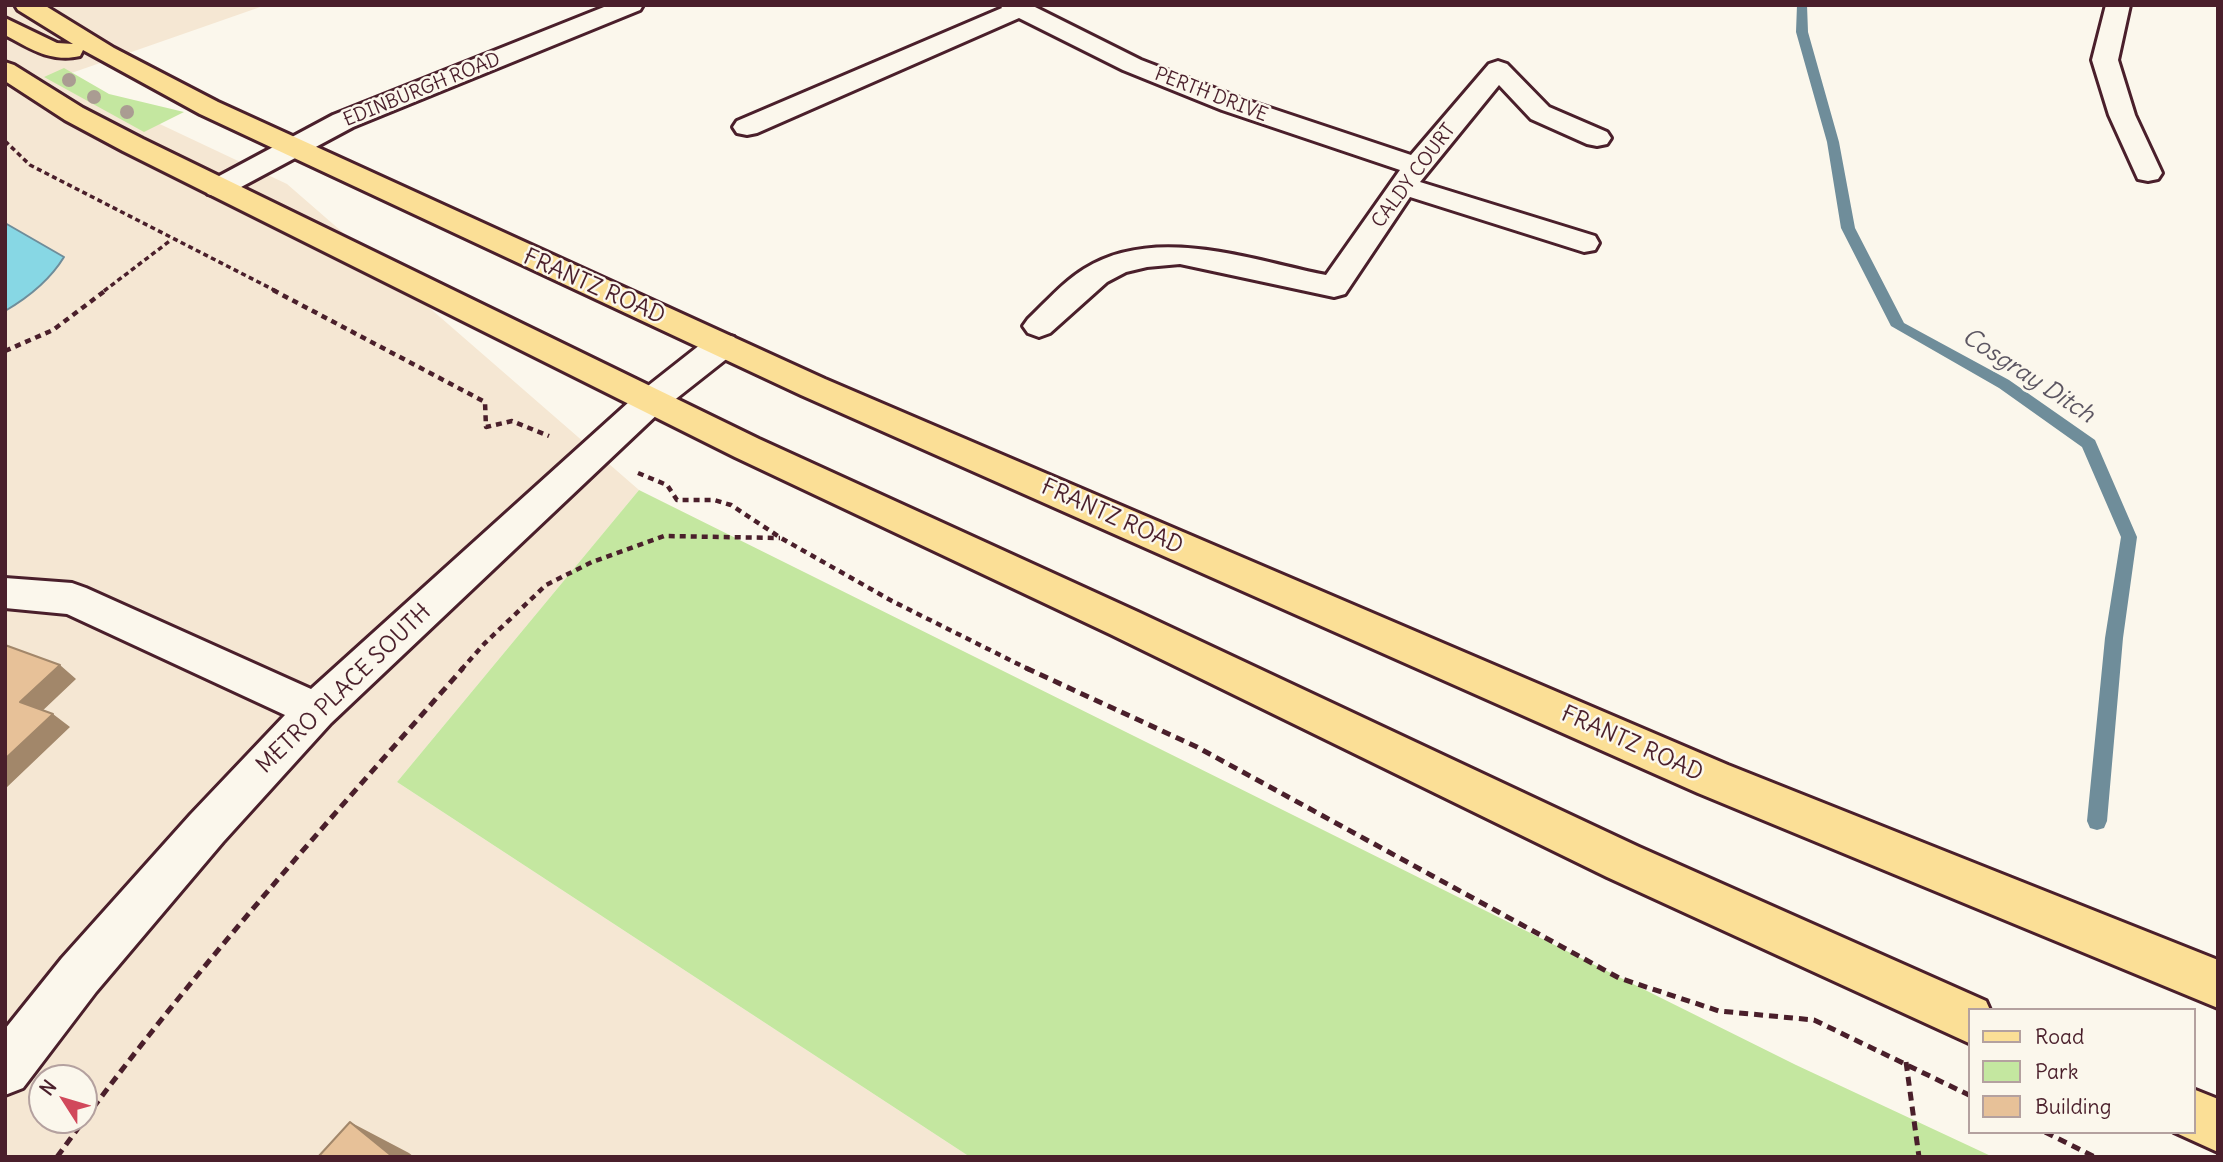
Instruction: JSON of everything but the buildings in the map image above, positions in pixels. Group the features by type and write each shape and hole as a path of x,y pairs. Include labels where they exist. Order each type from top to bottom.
{"main road":[{"name":"FRANTZ ROAD","path":"27,5 105,53 209,108 722,345 1713,779 2218,984"},
{"path":"5,24 52,50 105,53"},
{"path":"5,70 74,114 218,188 651,401 1124,623 1623,862 1968,1018"},
{"path":"2195,1116 2218,1126"}],"street":[{"name":"EDINBURGH ROAD","path":"218,188 343,121 631,5"},
{"path":"747,127 1025,12 1074,5"},
{"path":"2118,5 2105,60 2122,115 2148,173"},
{"name":"PERTH DRIVE","path":"1025,12 1132,65 1584,243"},
{"name":"CALDY COURT","path":"1039,326 1096,275 1124,263 1156,255 1180,255 1334,286 1410,176 1498,69 1540,113 1597,138"},
{"name":"METRO PLACE SOUTH","path":"5,1070 79,975 207,828 316,710 651,401 722,345"},
{"path":"5,593 72,599 316,710"}],"path":[{"path":"5,141 30,165 171,240 361,335 485,402 485,427 512,421 667,485 677,500 714,500 731,505 781,538 892,601 1063,687 1197,747 1619,978 1719,1011 1814,1020 1837,1028 1968,1094"},
{"path":"5,351 53,330 171,240"},
{"path":"98,1101 135,1051 257,902 485,643 545,585 592,562 664,537 781,538"},
{"path":"1906,1062 1919,1157"},
{"path":"57,1157 74,1134"},
{"path":"2049,1134 2095,1157"}],"shaded area":[{"path":"5,5 266,5 60,77 287,184 639,490 397,782 970,1157 5,1157"}],"green space":[{"path":"64,68 109,94 184,112 144,132 44,77"},
{"path":"639,490 1796,1065 1993,1157 970,1157 397,782"}],"water":[{"path":"5,223 64,257 38,287 5,311"}],"waterway":[{"name":"Cosgray Ditch","path":"1802,5 1802,32 1833,142 1848,228 1898,326 2004,384 2089,444 2129,537 2114,638 2097,821"}]}
